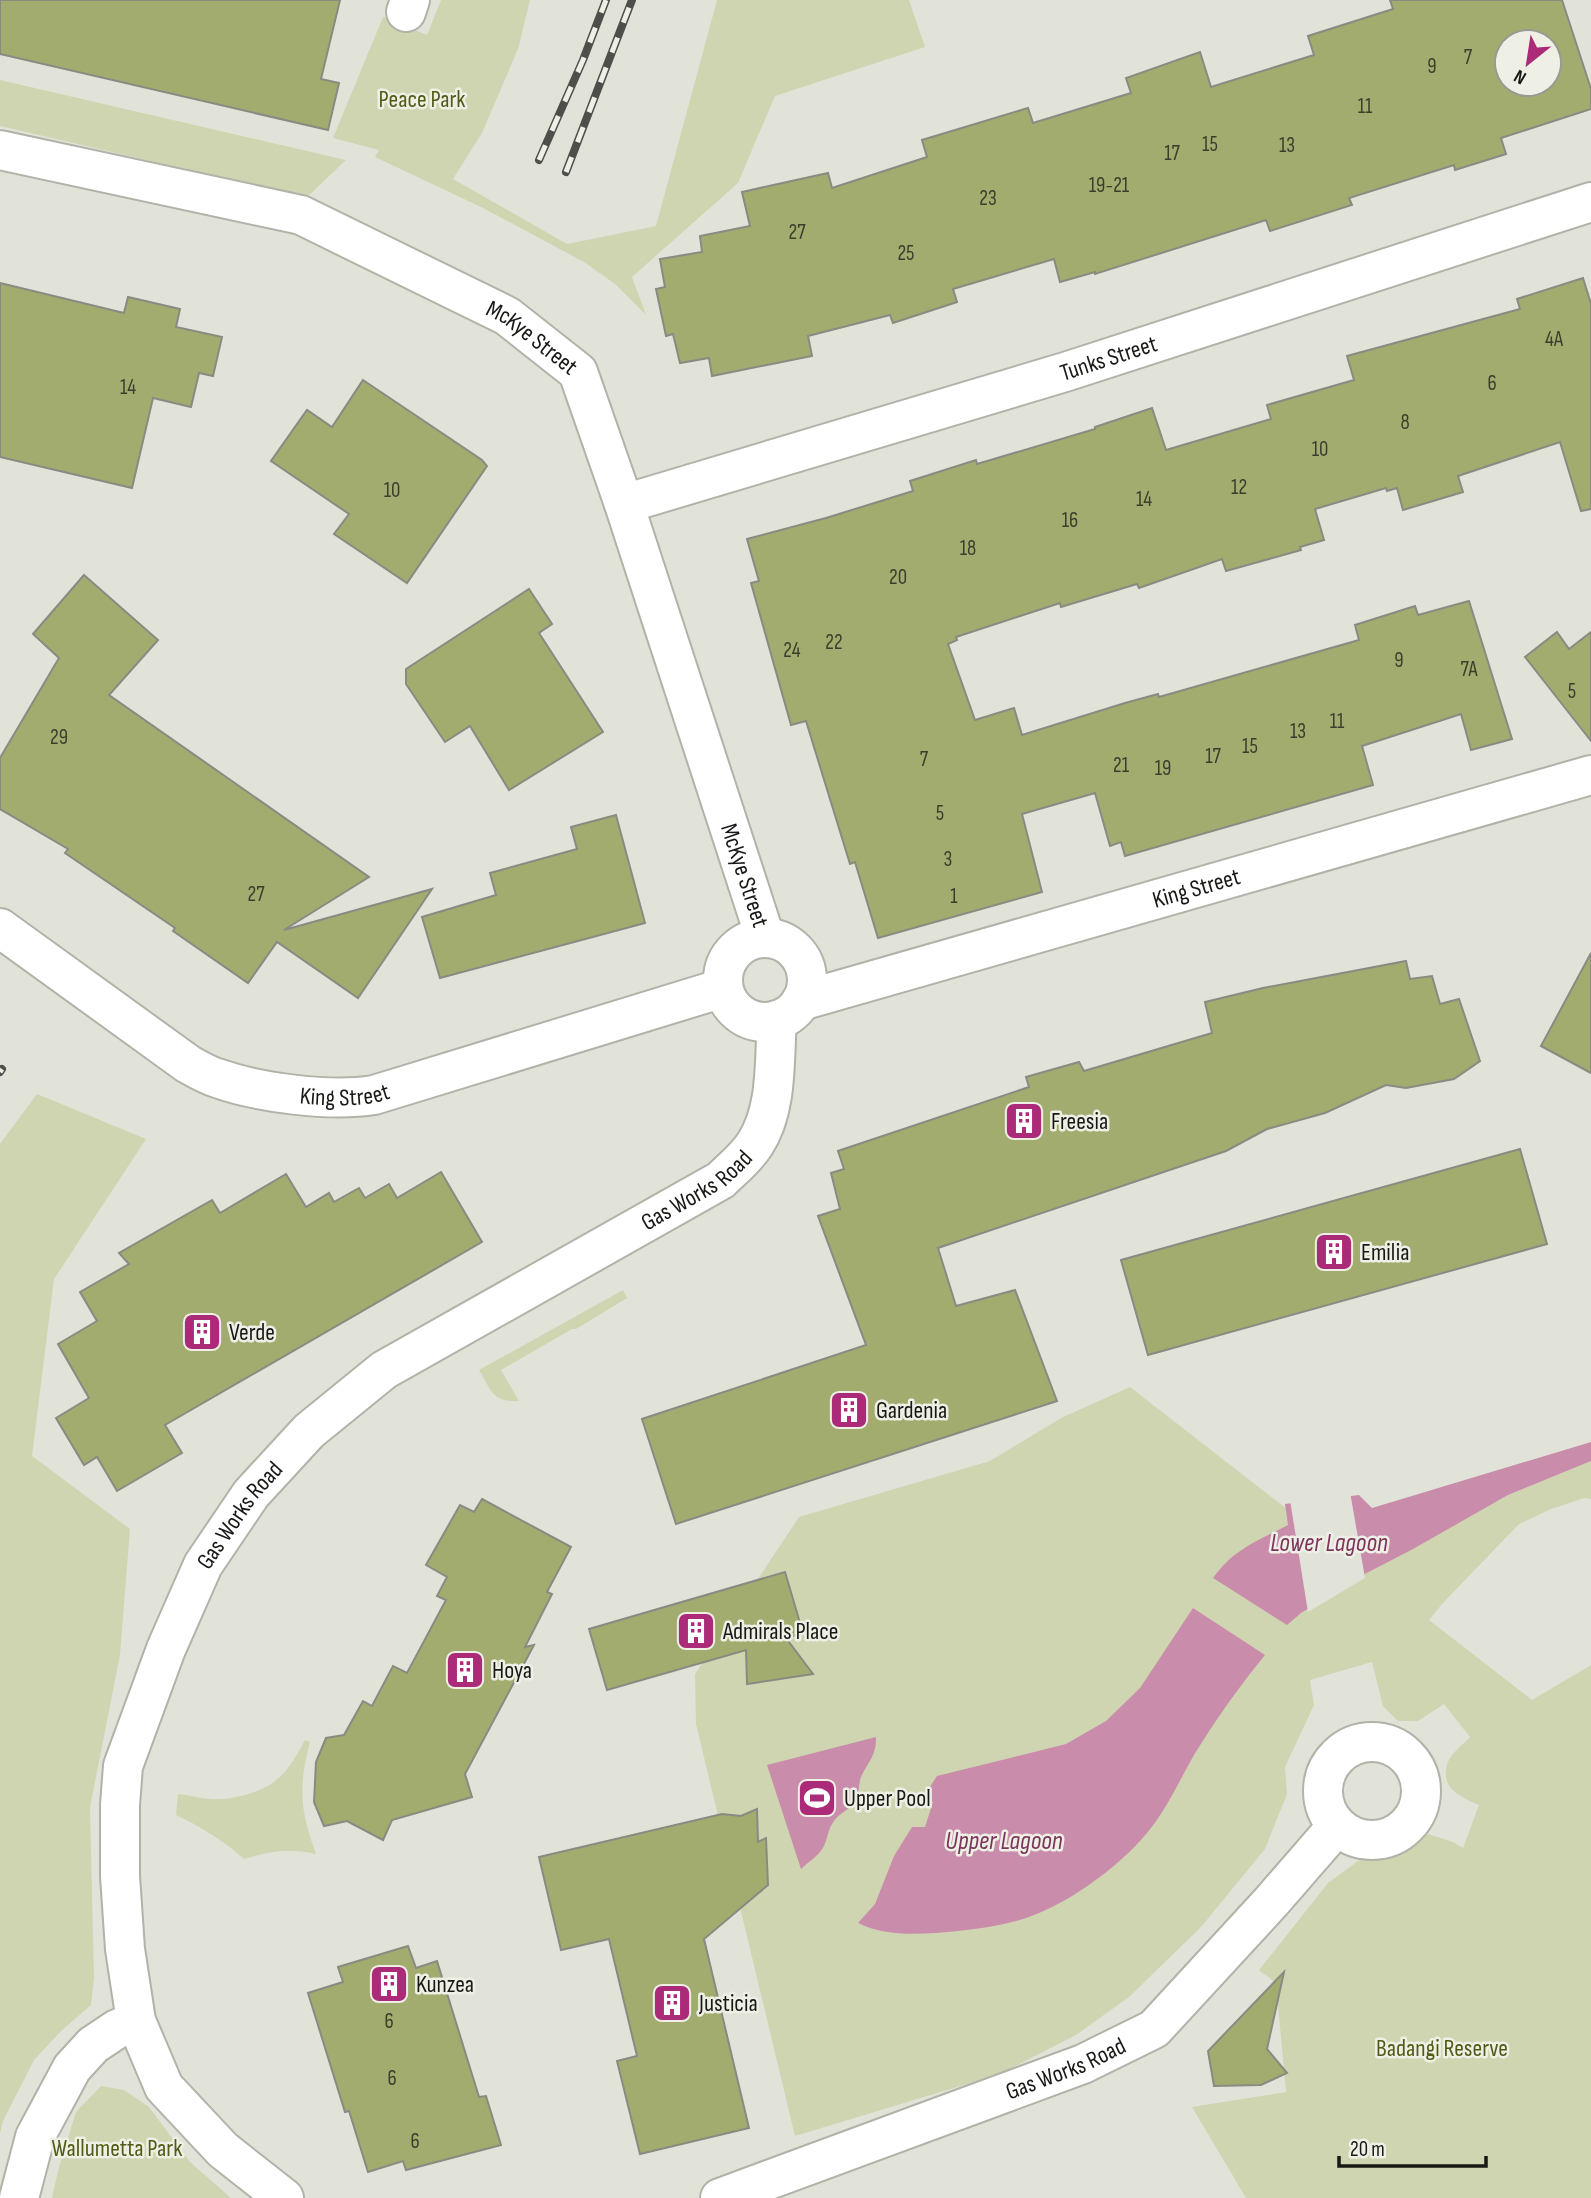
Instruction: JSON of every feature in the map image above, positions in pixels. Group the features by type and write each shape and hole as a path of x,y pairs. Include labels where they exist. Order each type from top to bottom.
{"street":[{"name":"McKye Street","path":"0,150 302,215 506,316 578,372 624,504 765,937"},
{"name":"Tunks Street","path":"624,504 1065,372 1591,202"},
{"name":"King Street","path":"789,1011 1591,775"},
{"name":"King Street","path":"0,929 187,1064 216,1078 313,1096 351,1098 374,1095 723,988"},
{"path":"765,937 780,940 793,947 807,974 807,988 789,1011 762,1022 737,1012 728,1001 723,988 725,962 732,952 753,939 765,937"},
{"name":"Gas Works Road","path":"285,2198 223,2150 164,2087 136,2021 125,1948 120,1876 123,1766 166,1649 203,1565 251,1494 309,1431 384,1370 721,1180 742,1160 756,1142 771,1100 789,1011"},
{"name":"Gas Works Road","path":"720,2198 1083,2064 1154,2029 1337,1826"},
{"path":"19,2198 35,2137 72,2068 93,2045 117,2029 136,2021"}],"green space":[{"name":"Peace Park","path":"441,0 530,0 518,49 482,133 453,179 567,244 656,226 717,0 909,0 925,47 775,96 738,183 632,277 646,315 615,284 584,262 483,208 375,157 379,150 333,138 383,17 427,35"},
{"path":"0,80 346,160 304,200 250,184 0,126"},
{"path":"37,1094 146,1139 54,1279 32,1456 130,1529 120,1655 90,1807 94,1978 91,2005 61,2031 34,2060 3,2121 0,2133 0,1144"},
{"path":"623,1290 627,1298 501,1370 519,1401 503,1400 490,1389 479,1370"},
{"name":"Badangi Reserve","path":"1130,1387 1368,1572 1508,1495 1591,1461 1591,1499 1584,1498 1551,1509 1519,1524 1429,1620 1532,1700 1591,1665 1591,2198 1246,2198 1192,2107 1286,2092 1276,1983 1259,1970 1328,1883 1358,1861 1403,1848 1428,1834 1463,1848 1479,1805 1453,1790 1446,1779 1446,1771 1452,1755 1470,1737 1444,1704 1418,1721 1398,1721 1383,1706 1372,1662 1310,1680 1314,1705 1285,1767 1287,1794 1265,1849 1201,1927 1129,1997 1076,2035 1000,2074 795,2136 696,1724 695,1674 799,1517 990,1461 1061,1418"},
{"path":"305,1740 310,1742 302,1799 316,1854 280,1851 244,1859 211,1834 176,1815 178,1794 210,1799 228,1798 266,1787 285,1772"},
{"name":"Wallumetta Park","path":"101,2086 124,2090 149,2107 190,2162 231,2198 52,2198 76,2112"}],"water":[{"name":"Lower Lagoon","path":"1591,1442 1591,1461 1508,1495 1357,1578 1301,1613 1287,1625 1213,1578 1238,1553 1288,1525 1285,1504 1359,1495 1372,1508"},
{"name":"Upper Lagoon","path":"1193,1608 1265,1655 1211,1729 1167,1805 1135,1847 1088,1886 1070,1897 1034,1915 1009,1923 920,1934 881,1931 858,1923 875,1904 894,1856 912,1827 925,1827 933,1802 922,1799 937,1776 1066,1744 1106,1721 1140,1688"},
{"name":"Upper Pool","path":"876,1737 873,1754 861,1777 856,1800 834,1821 824,1846 801,1869 767,1765"}],"pier":[{"path":"1350,1492 1365,1578 1308,1612 1290,1500"}],"building":[{"path":"0,0 340,0 321,79 339,83 328,130 0,54"},
{"path":"1390,0 1562,0 1591,89 1591,109 1501,138 1506,154 1455,170 1454,165 1349,198 1352,205 1270,231 1266,220 1095,274 1060,282 1054,259 953,289 957,302 893,323 890,315 808,336 812,356 712,376 709,358 680,363 673,334 666,336 656,289 665,287 660,259 702,252 700,236 750,226 742,192 828,173 832,188 927,157 922,140 1028,108 1033,123 1131,93 1126,78 1200,52 1211,87 1314,55 1308,36 1393,9"},
{"path":"1583,278 1591,304 1591,509 1581,511 1560,442 1458,476 1463,492 1403,510 1397,488 1387,491 1386,488 1315,509 1324,540 1300,547 1301,550 1226,571 1222,559 1139,588 1137,584 1061,607 1060,603 956,637 957,640 948,644 975,720 1014,708 1022,735 1125,703 1158,694 1159,697 1359,640 1355,625 1415,606 1418,615 1469,601 1512,739 1471,750 1461,714 1362,746 1373,785 1125,856 1121,842 1110,846 1095,793 1022,814 1042,892 878,938 855,862 850,864 806,721 791,725 751,583 759,581 747,539 913,491 910,481 976,460 977,464 1095,429 1152,408 1166,450 1271,419 1267,405 1354,380 1347,356 1520,309 1517,299"},
{"path":"0,283 124,313 128,297 180,309 176,327 222,337 213,376 199,373 191,407 153,398 132,488 0,457"},
{"path":"363,380 487,466 407,583 334,534 349,514 271,461 307,410 332,427"},
{"path":"84,575 158,640 109,695 369,877 284,930 432,889 358,998 277,942 248,983 173,931 175,928 65,853 68,849 0,809 0,758 59,658 33,634"},
{"path":"529,589 552,624 539,633 603,732 509,790 470,726 445,742 406,684 406,669"},
{"path":"1557,632 1569,649 1591,632 1591,741 1525,657"},
{"path":"616,815 645,923 440,978 422,917 496,895 490,873 577,849 571,827"},
{"path":"1591,953 1591,1073 1541,1046"},
{"path":"1406,961 1410,979 1432,976 1440,1004 1459,999 1480,1061 1454,1079 1406,1088 1386,1085 1325,1113 1267,1129 1226,1151 938,1248 956,1306 1015,1290 1057,1401 676,1524 642,1419 866,1345 818,1216 840,1209 831,1173 844,1169 838,1151 1029,1087 1026,1077 1079,1062 1084,1071 1212,1033 1205,1002 1263,988"},
{"name":"Emilia","path":"1520,1149 1547,1244 1148,1355 1121,1260"},
{"name":"Verde","path":"441,1172 482,1242 165,1425 182,1453 117,1491 97,1457 84,1465 56,1418 89,1398 58,1344 97,1321 80,1292 129,1264 119,1253 212,1200 220,1213 286,1174 306,1207 329,1193 334,1202 359,1188 365,1198 389,1184 397,1198"},
{"name":"Hoya","path":"482,1499 571,1547 547,1592 552,1594 525,1647 534,1645 465,1774 472,1797 392,1820 383,1840 347,1821 324,1826 314,1802 316,1762 326,1738 344,1735 363,1701 372,1706 393,1666 407,1673 446,1600 437,1596 447,1577 426,1565 460,1505 474,1512"},
{"name":"Admirals Place","path":"785,1572 803,1633 786,1638 813,1674 747,1684 746,1650 607,1690 589,1629"},
{"name":"Justicia","path":"757,1809 758,1842 766,1838 768,1885 704,1939 749,2128 640,2154 617,2061 637,2056 609,1939 561,1950 539,1857 722,1814 741,1816"},
{"path":"408,1946 416,1968 437,1961 479,2097 486,2096 501,2145 406,2170 403,2161 368,2172 349,2111 345,2112 308,1993 343,1982 338,1967"},
{"path":"1284,1972 1267,2049 1287,2073 1261,2085 1214,2086 1208,2051"}],"railway":[{"path":"539,160 606,0"},
{"path":"566,172 632,0"}],"place":[{"name":"Freesia","path":"1024,1121"},
{"name":"Emilia","path":"1334,1252"},
{"name":"Verde","path":"202,1332"},
{"name":"Gardenia","path":"849,1410"},
{"name":"Admirals Place","path":"696,1631"},
{"name":"Hoya","path":"465,1670"},
{"name":"Upper Pool","path":"817,1798"},
{"name":"Kunzea","path":"389,1984"},
{"name":"Justicia","path":"672,2003"}]}
